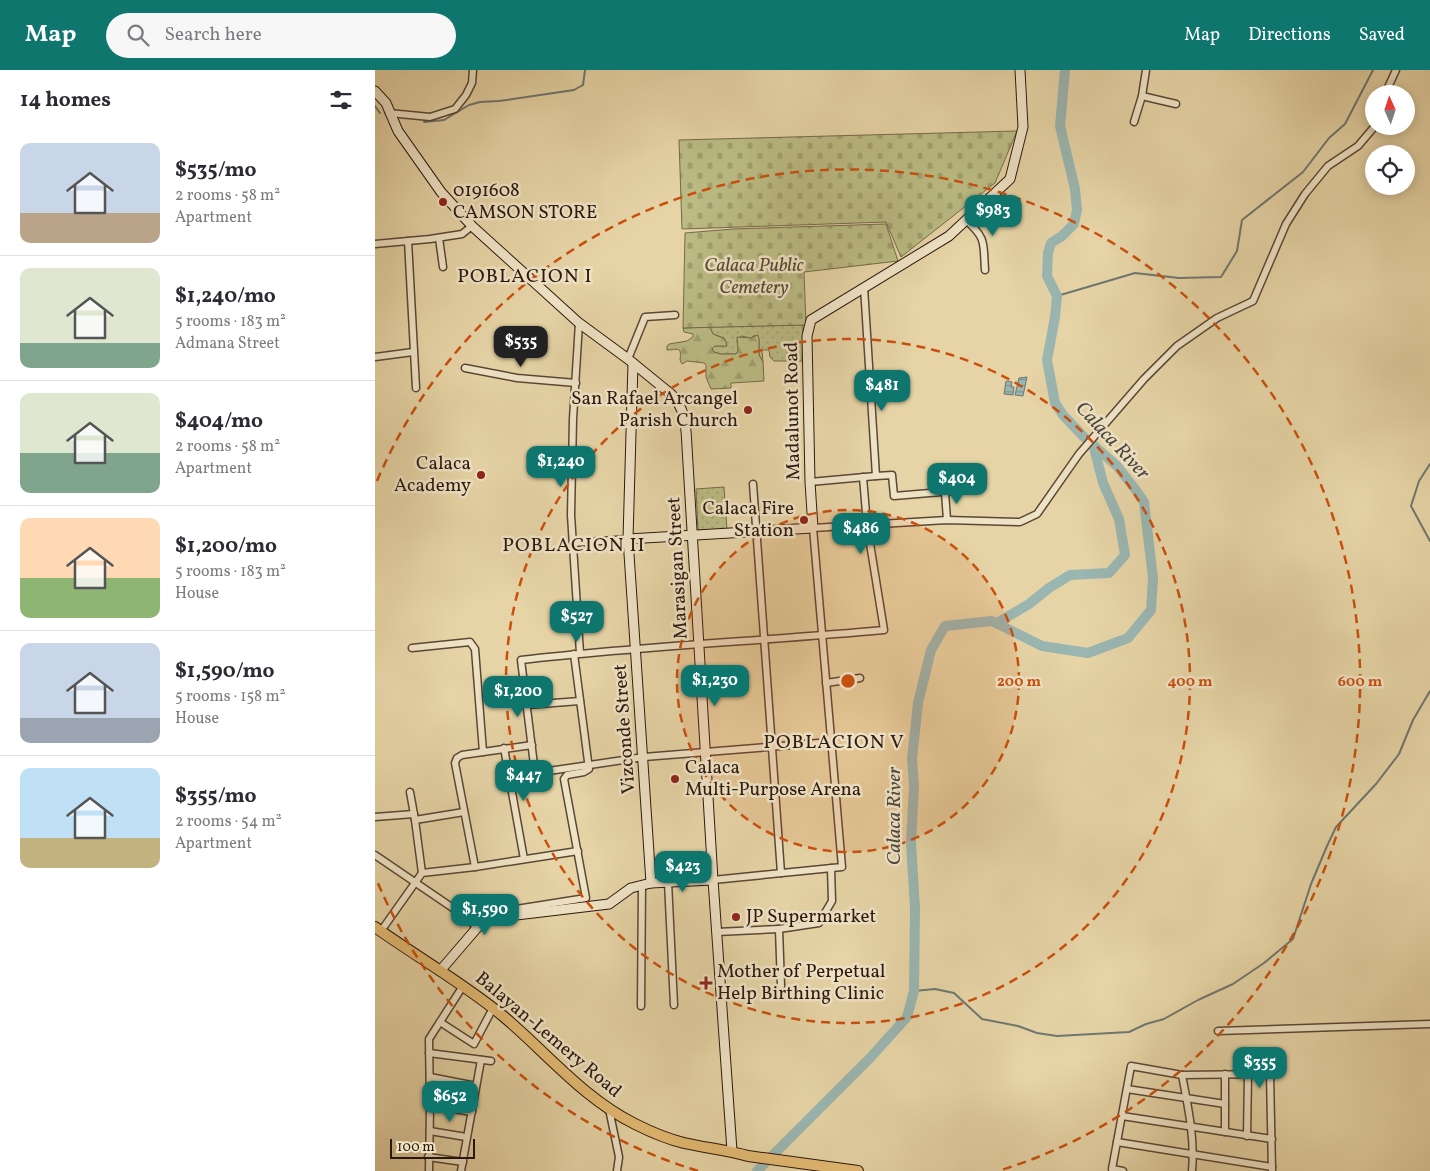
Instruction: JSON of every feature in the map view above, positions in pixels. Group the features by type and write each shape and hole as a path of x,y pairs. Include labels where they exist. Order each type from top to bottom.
{"main road":[{"name":"Madalunot Road","path":"813,528 810,482 807,336 811,320 949,236 1010,179 1023,127 1020,70"},
{"name":"Marasigan Street","path":"375,91 385,103 398,131 441,192 472,226 579,323 631,361 675,398 683,412 693,535 713,880 733,1151"},
{"name":"Vizconde Street","path":"631,361 628,539 643,757 647,884"},
{"path":"628,539 813,528"},
{"path":"440,971 482,922 508,916 609,904 631,888 647,884 713,880"},
{"name":"Balayan-Lemery Road","path":"378,929 493,1008 587,1093 609,1109 659,1135 683,1143 733,1151 748,1156 858,1171"}],"street":[{"path":"389,113 430,117 455,108 466,95 472,83 473,70"},
{"path":"1134,122 1142,96 1146,70"},
{"path":"1389,85 1396,70"},
{"path":"1142,96 1176,104"},
{"path":"713,880 842,867 813,528 947,520 1020,522 1037,514 1079,454 1114,412 1177,346 1217,318 1253,301 1286,224 1305,194 1328,166 1358,146 1367,135"},
{"path":"966,220 980,232 983,241 985,270"},
{"path":"375,244 462,234 472,226"},
{"path":"439,238 443,267"},
{"path":"408,241 416,388"},
{"path":"864,287 875,476"},
{"path":"631,361 645,317 675,315"},
{"path":"466,917 586,898 564,777 567,774 588,771 589,764 580,701 571,515 579,323"},
{"path":"375,357 413,352"},
{"path":"465,368 517,378 576,383"},
{"path":"810,482 892,475 894,496 977,489"},
{"path":"831,742 643,757 535,773 521,660 636,648 884,630 867,525 863,477"},
{"path":"753,484 781,873"},
{"path":"945,492 947,520"},
{"path":"573,543 628,539"},
{"path":"413,648 470,642 475,649 483,752"},
{"path":"826,683 860,678"},
{"path":"527,705 580,701"},
{"path":"475,867 455,763 457,758 462,755 532,745"},
{"path":"504,748 524,859"},
{"path":"378,929 422,873 410,792"},
{"path":"375,818 415,817 464,812"},
{"path":"422,873 578,851"},
{"path":"375,855 466,917 477,928"},
{"path":"717,932 819,923 832,901 831,868"},
{"path":"668,882 674,1005"},
{"path":"641,1006 647,884"},
{"path":"779,928 781,986"},
{"path":"429,1171 429,1039 463,986"},
{"path":"440,1022 474,1044 493,1008"},
{"path":"1218,1031 1430,1024"},
{"path":"429,1053 491,1061"},
{"path":"461,1171 481,1060"},
{"path":"1117,1142 1272,1169 1270,1074 1182,1075 1131,1066 1117,1142 1113,1170 1123,1171"},
{"path":"1225,1074 1225,1132"},
{"path":"1247,1136 1248,1074"},
{"path":"1182,1075 1191,1127 1192,1171"},
{"path":"430,1077 476,1086"},
{"path":"1127,1089 1225,1104"},
{"path":"430,1105 471,1112"},
{"path":"609,1109 619,1157 617,1171"},
{"path":"1122,1116 1271,1140"},
{"path":"430,1131 466,1137"},
{"path":"428,1157 463,1162"}],"green space":[{"path":"1017,131 995,183 901,257 886,222 682,229 679,140"},
{"name":"Calaca Public Cemetery","path":"886,224 898,261 804,272 806,325 683,328 685,233 733,229"},
{"path":"803,325 802,361 774,361 770,357 769,350 762,350 763,362 759,355 759,339 755,335 751,338 741,336 737,340 739,351 736,354 720,354 712,349 715,346 727,346 724,338 713,334 710,327"},
{"path":"710,327 713,334 725,339 727,346 715,346 712,349 720,354 736,354 738,351 737,337 751,338 758,335 759,355 763,362 764,381 731,383 731,388 711,389 706,377 706,365 704,363 687,361 682,364 678,349 667,350 669,344 687,341 693,337 693,334 684,332 683,328"},
{"path":"724,487 727,530 701,531 698,529 696,489"}],"water":[{"path":"1027,377 1023,396 1015,395 1019,378"},
{"path":"1006,381 1012,382 1011,387 1014,387 1013,395 1004,394"}],"waterway":[{"path":"424,122 444,120 469,105 480,102 574,90 583,85 585,70"},
{"name":"Calaca River","path":"757,1171 870,1058 907,1017 914,991 915,908 911,843 914,786 912,759 918,703 931,650 945,626 992,621 1042,646 1088,653 1128,638 1151,610 1153,578 1144,502 1117,466 1084,437 1063,415 1055,403 1047,360 1057,296 1047,276 1048,253 1051,243 1062,236 1074,224 1077,210 1075,189 1060,126 1065,70"},
{"path":"1057,296 1135,273 1179,278 1221,277 1237,251 1242,220 1303,172 1329,138 1345,124 1373,70"},
{"path":"375,106 380,113"},
{"path":"997,623 1029,604 1049,588 1070,575 1109,573 1125,555 1119,519 1103,483 1093,444"},
{"path":"1430,464 1419,481 1411,506 1430,541"},
{"path":"914,991 935,989 954,993 982,1019 1057,1036 1129,1032 1146,1024 1164,1019 1198,1000 1233,984 1264,963 1293,939 1311,884 1336,827 1376,784 1399,754 1413,720 1430,691"}],"place":[{"name":"0191608 CAMSON STORE","path":"443,202"},
{"name":"San Rafael Arcangel Parish Church","path":"748,410"},
{"name":"Calaca Academy","path":"481,475"},
{"name":"Calaca Fire Station","path":"804,520"},
{"name":"Calaca Multi-Purpose Arena","path":"675,779"},
{"name":"JP Supermarket","path":"736,917"},
{"name":"Mother of Perpetual Help Birthing Clinic","path":"706,983"}],"district":[{"name":"POBLACION I","path":"525,277"},
{"name":"POBLACION II","path":"574,546"},
{"name":"POBLACION V","path":"834,743"}]}
